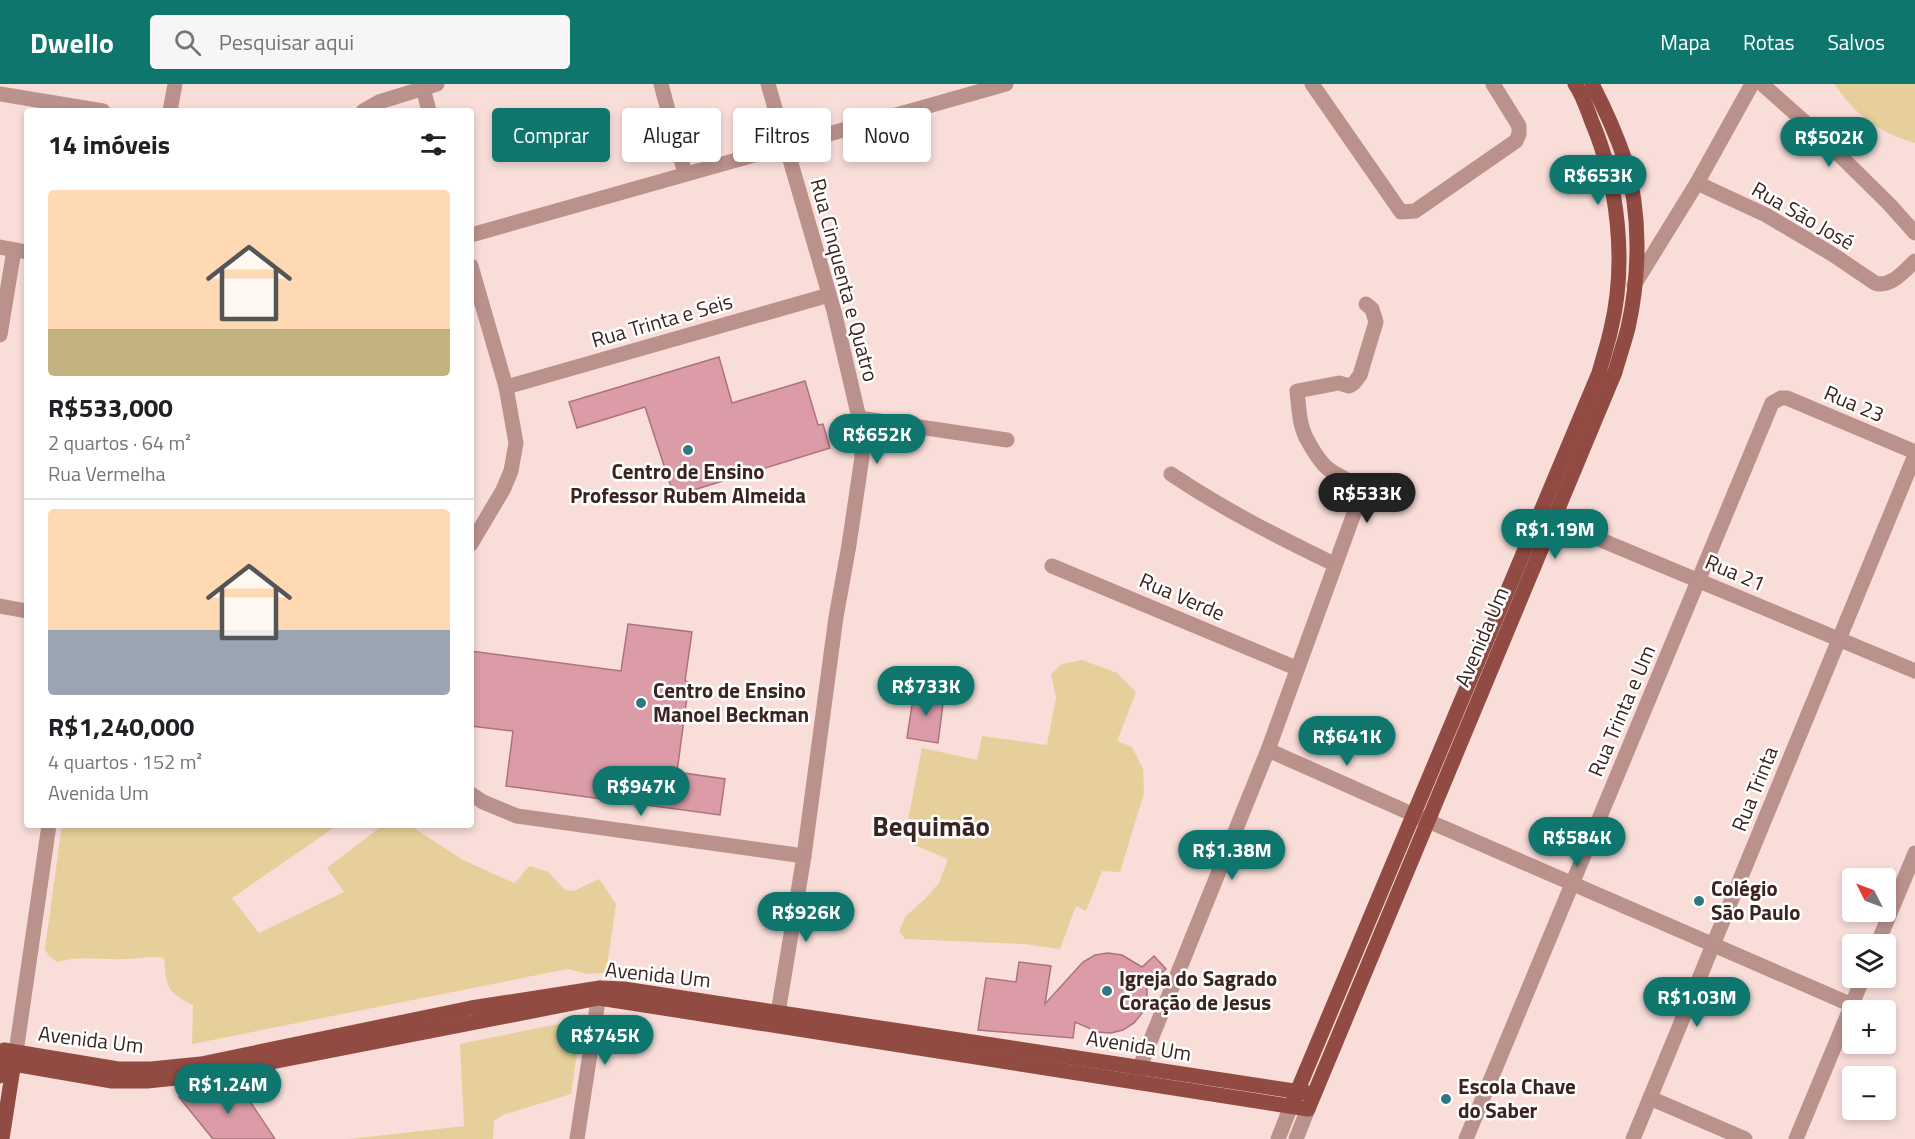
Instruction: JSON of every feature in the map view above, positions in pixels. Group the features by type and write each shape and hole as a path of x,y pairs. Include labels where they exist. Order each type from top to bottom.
{"main road":[{"name":"Avenida Um","path":"1291,1106 1599,373 1612,327 1617,284 1616,210 1610,172 1575,84"},
{"name":"Avenida Um","path":"1137,1074 1308,1109 1615,372 1628,327 1634,285 1636,235 1629,180 1609,118 1593,84"},
{"name":"Avenida Um","path":"2,1139 6,1059 118,1069 151,1069 201,1064 471,1008 624,989 777,1018 1137,1074 1314,1094"}],"street":[{"path":"171,108 175,84"},
{"path":"661,84 685,174"},
{"name":"Rua Cinquenta e Quatro","path":"768,84 775,108"},
{"path":"831,133 1005,84"},
{"path":"1312,84 1401,212 1415,211 1516,141 1519,126 1493,84"},
{"path":"1634,285 1697,183 1752,84"},
{"path":"1762,84 1815,131 1915,233"},
{"path":"368,108 427,85 429,108"},
{"path":"0,94 85,108"},
{"path":"474,234 733,161"},
{"name":"Rua Cinquenta e Quatro","path":"777,1018 804,856 836,617 862,457 859,418 829,295 790,162"},
{"name":"Rua São José","path":"1697,183 1766,215 1832,254 1875,284 1883,285 1890,282 1915,261"},
{"path":"0,335 14,250"},
{"path":"474,276 507,387 516,443 511,471 503,490 474,539"},
{"name":"Rua Trinta e Seis","path":"507,387 829,295"},
{"path":"1137,1074 1268,750 1359,496 1356,488 1348,480 1336,475 1324,465 1307,440 1297,391 1339,383 1349,386 1354,383 1360,375 1376,322 1376,315 1366,304"},
{"name":"Rua 23","path":"1776,400 1786,398 1915,454"},
{"name":"Rua Trinta e Um","path":"1466,1139 1772,403 1776,400"},
{"path":"859,418 1006,440"},
{"name":"Rua Trinta","path":"1633,1139 1915,454"},
{"path":"1170,474 1211,501 1275,536 1334,564"},
{"name":"Rua 21","path":"1539,514 1915,671"},
{"name":"Rua Verde","path":"1052,566 1296,668"},
{"path":"0,606 24,610"},
{"path":"1268,750 1842,1001"},
{"path":"474,796 489,805 517,816 804,856"},
{"path":"6,1059 48,828"},
{"path":"1882,934 1915,853"},
{"path":"577,1139 599,993"},
{"path":"1796,1139 1842,1029"},
{"path":"1650,1098 1745,1139"},
{"name":"Avenida Um","path":"1278,1139 1291,1106"},
{"name":"Avenida Um","path":"1296,1139 1308,1109"}],"shaded area":[{"path":"1835,84 1915,84 1915,143 1891,134 1869,121 1850,104"},
{"path":"1082,660 1117,673 1136,692 1117,741 1132,747 1143,769 1144,793 1120,872 1102,871 1086,911 1076,906 1060,949 1024,944 905,939 899,931 906,916 939,883 948,859 912,844 907,826 922,748 977,760 982,736 1047,745 1056,698 1051,674 1062,664"},
{"path":"62,828 334,828 232,898 259,933 344,892 327,868 379,828 414,828 463,860 514,883 530,866 548,872 565,890 574,891 599,879 616,904 606,973 587,974 567,969 192,1044 193,1005 172,992 167,982 164,958 83,958 57,962 49,956 45,949"},
{"path":"582,1019 571,1094 503,1115 494,1121 493,1139 350,1139 464,1126 460,1044"}],"building":[{"path":"719,357 732,403 805,381 818,425 823,424 830,448 674,496 645,407 577,428 569,402"},
{"path":"628,624 692,632 685,681 689,682 677,772 725,779 720,815 506,786 513,731 474,726 474,651 621,671"},
{"path":"914,692 944,696 938,743 907,738"},
{"name":"Igreja do Sagrado Coração de Jesus","path":"1108,953 1122,955 1142,967 1154,956 1166,969 1147,986 1147,999 1143,1012 1134,1023 1123,1030 1111,1033 1098,1032 1075,1022 1073,1038 978,1030 986,978 1016,982 1019,962 1051,966 1045,1004 1083,962 1095,955"},
{"path":"241,1088 275,1139 213,1139 179,1097"}],"place":[{"name":"Centro de Ensino Professor Rubem Almeida","path":"688,450"},
{"name":"Centro de Ensino Manoel Beckman","path":"641,703"},
{"name":"Colégio São Paulo","path":"1699,901"},
{"name":"Igreja do Sagrado Coração de Jesus","path":"1107,991"},
{"name":"Escola Chave do Saber","path":"1446,1099"}],"district":[{"name":"Bequimão","path":"931,827"}]}
